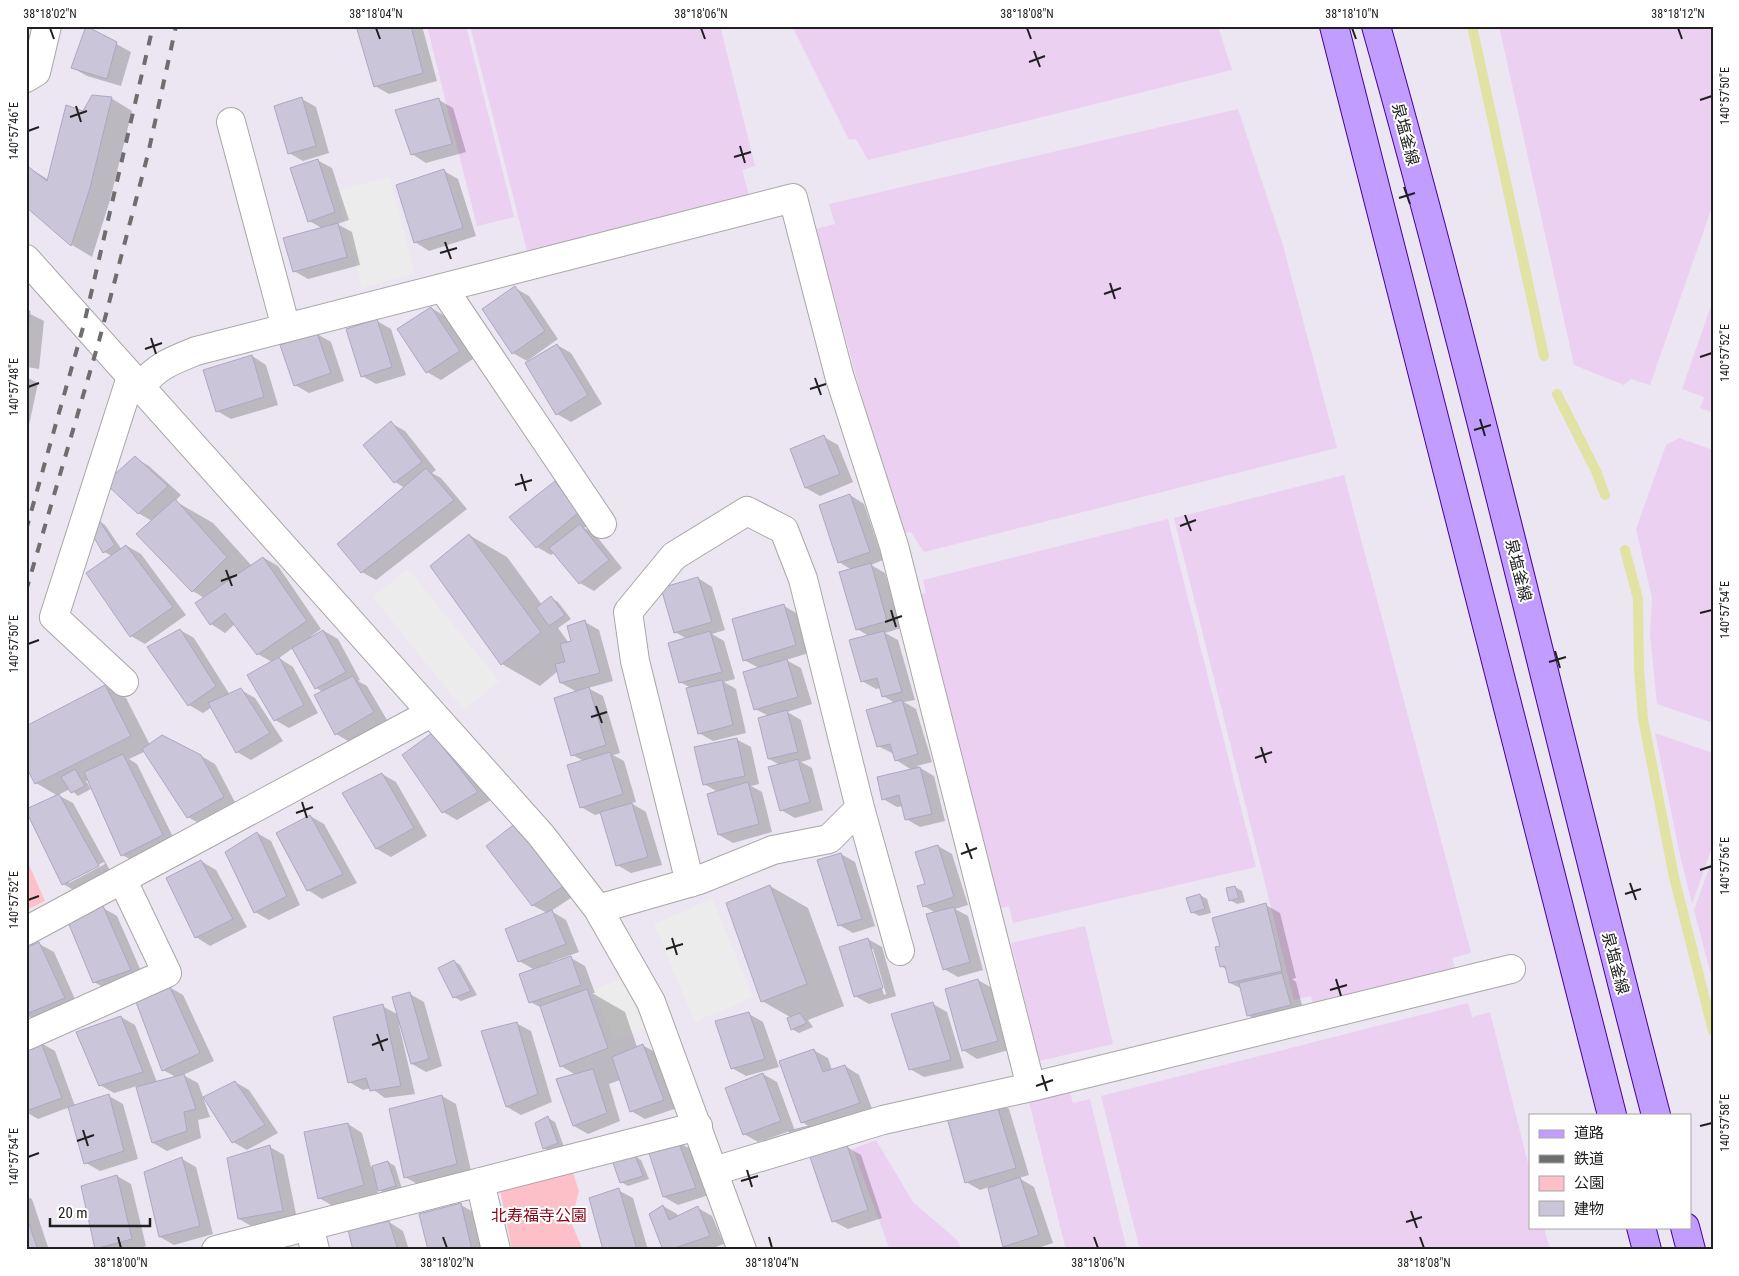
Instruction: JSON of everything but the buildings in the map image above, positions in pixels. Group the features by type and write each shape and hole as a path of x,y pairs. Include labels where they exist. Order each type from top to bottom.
{"main road":[{"path":"1334,26 1612,1114"},
{"name":"泉塩釜線","path":"1376,26 1480,414 1610,938 1656,1114"},
{"path":"1641,1228 1647,1250"},
{"path":"1685,1228 1691,1250"}],"street":[{"path":"26,78 36,72 47,26"},
{"path":"231,122 286,328"},
{"path":"124,682 54,617 136,382 172,360 196,351 793,198 839,375 894,546 1030,1087"},
{"path":"26,259 541,835 598,909 651,1002 742,1250"},
{"path":"443,288 602,524"},
{"path":"690,883 635,661 628,612 674,556 747,511 784,530 803,579 860,808 900,951"},
{"path":"26,931 123,881 431,713"},
{"path":"598,909 690,883 773,850 829,839 860,808"},
{"path":"26,1036 166,972 123,881"},
{"path":"714,1172 883,1120 1030,1087 1511,969"},
{"path":"216,1250 312,1238 480,1182 698,1126"},
{"path":"480,1182 496,1250"}],"shaded area":[{"path":"427,26 466,26 514,217 477,226"},
{"path":"470,26 720,26 755,166 742,170 749,195 527,251"},
{"path":"792,26 1218,26 1232,70 868,160 856,139 849,140"},
{"path":"1499,26 1713,26 1713,204 1650,385 1631,379 1624,385 1574,365"},
{"path":"1238,109 1282,242 1337,448 924,552 911,532 899,534 816,229 835,224 829,204"},
{"path":"389,177 415,274 362,288 337,191"},
{"path":"1713,300 1713,413 1700,408 1704,397 1682,389"},
{"path":"1679,438 1713,450 1713,723 1657,704 1650,635 1652,598 1636,529 1666,445"},
{"path":"1344,475 1471,953 1452,958 1455,968 1313,1005 1311,996 1294,1000 1174,518"},
{"path":"1168,519 1256,867 1013,923 1009,906 996,910 917,595 926,593 923,580"},
{"path":"408,569 499,681 464,710 373,597"},
{"path":"1655,733 1713,753 1713,845 1692,904 1680,855"},
{"path":"1713,857 1713,983 1694,910"},
{"path":"712,899 753,997 695,1022 654,924"},
{"path":"1085,926 1113,1044 1039,1061 1011,943"},
{"path":"623,978 644,1029 614,1041 594,990"},
{"path":"1468,1003 1472,1017 1490,1012 1529,1167 1529,1228 1544,1228 1550,1250 1140,1250 1101,1096"},
{"path":"1070,1092 1073,1103 1090,1099 1127,1250 1066,1250 1029,1102"},
{"path":"876,1140 913,1202 958,1241 961,1250 890,1250 853,1149"}],"green space":[{"path":"26,858 45,901 26,910"},
{"name":"北寿福寺公園","path":"573,1173 579,1191 571,1222 582,1248 576,1250 512,1250 500,1190"}],"waterway":[{"path":"1472,26 1544,356"},
{"path":"1557,394 1596,471 1605,495"},
{"path":"1625,550 1638,599 1639,669 1643,719 1674,877 1713,1031"}],"railway":[{"path":"26,530 84,324 153,26"},
{"path":"26,591 99,341 148,154 176,26"}]}
